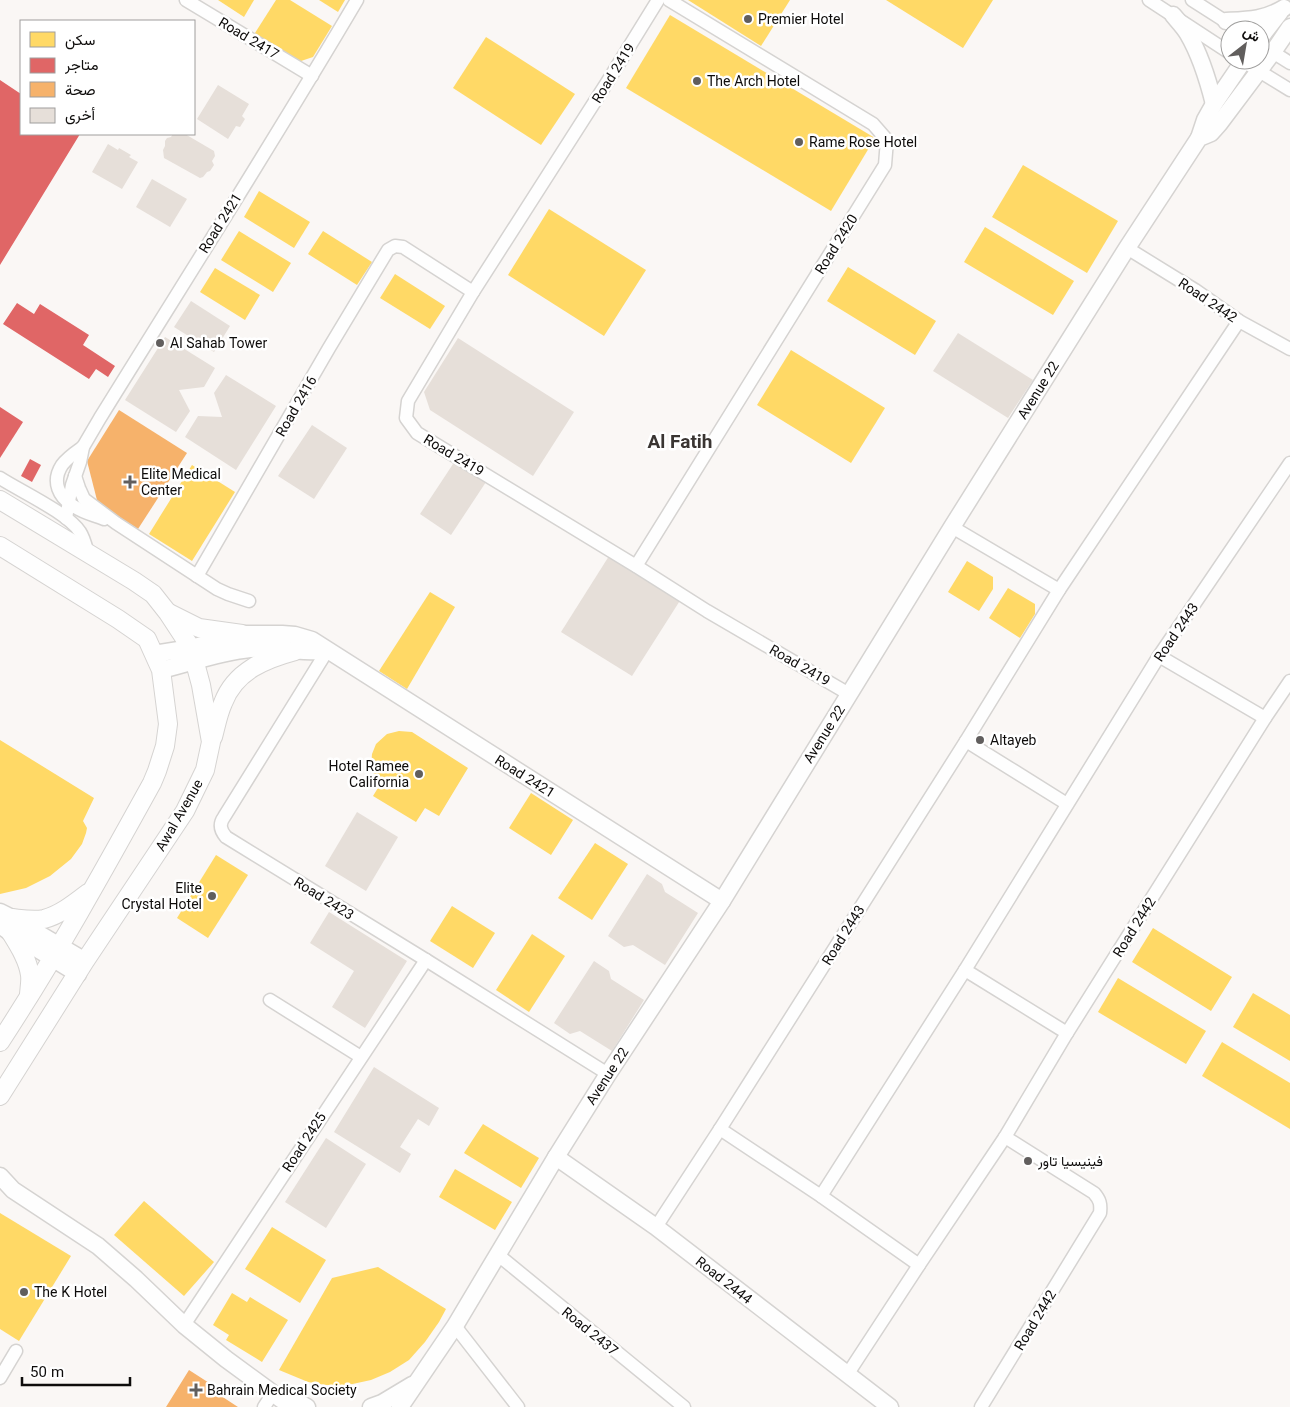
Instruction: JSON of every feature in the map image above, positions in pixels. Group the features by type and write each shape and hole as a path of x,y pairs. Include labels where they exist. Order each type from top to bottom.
{"main road":[{"name":"Awal Avenue","path":"0,500 153,594 168,613 193,655 201,685 211,742 204,770 184,811 0,1096"},
{"path":"0,546 147,639 157,662 168,724 165,746 157,771 93,890 0,1042"},
{"path":"168,613 199,628 242,634"},
{"path":"211,742 223,702 236,680 250,668 274,656 295,651"},
{"path":"28,999 30,977 28,967 20,947 6,922 42,919 51,916 64,910 93,890"}],"street":[{"name":"Road 2417","path":"186,0 312,76"},
{"name":"Road 2421","path":"66,518 83,447 357,0"},
{"name":"Road 2419","path":"658,0 608,82 473,292 408,401 406,418 417,433 707,611 849,694"},
{"name":"Road 2420","path":"636,566 885,164 887,140 873,124 669,0"},
{"path":"1148,0 1220,46"},
{"path":"1192,0 1223,20"},
{"path":"1257,20 1273,14 1286,4"},
{"path":"1270,25 1286,4"},
{"path":"1173,15 1187,32 1198,53 1214,104"},
{"name":"Avenue 22","path":"1270,45 1290,27"},
{"path":"1270,50 1290,63"},
{"path":"1199,138 1205,120 1234,70"},
{"path":"1256,70 1290,90"},
{"name":"Avenue 22","path":"400,1407 455,1326 608,1074 722,901 952,527 1127,248 1199,138 1212,132 1259,72"},
{"name":"Road 2416","path":"197,576 388,250 395,246 403,248 473,292"},
{"name":"Road 2442","path":"1127,248 1195,290 1239,321 1290,349"},
{"name":"Road 2443","path":"656,1227 966,741 1059,590 1239,321"},
{"name":"Road 2421","path":"69,504 60,495 58,487 59,472 68,458 83,447"},
{"name":"Road 2443","path":"821,1196 965,970 1160,656 1290,463"},
{"path":"75,476 84,499 116,523 197,576 228,594 249,601"},
{"path":"0,478 73,524 80,533 88,554"},
{"path":"69,504 116,523"},
{"path":"952,527 1059,590"},
{"name":"Road 2421","path":"157,662 193,655 242,634 295,635 312,640 722,901"},
{"name":"Road 2421","path":"193,655 208,657 269,649 310,652 327,651"},
{"name":"Road 2423","path":"327,651 224,816 220,827 222,833 608,1074"},
{"path":"1160,656 1265,718"},
{"name":"Road 2442","path":"848,1375 919,1265 1006,1137 1067,1033 1290,681"},
{"path":"966,741 1067,804"},
{"path":"6,922 82,967"},
{"name":"Road 2425","path":"184,1325 426,960"},
{"path":"965,970 1067,1033"},
{"path":"270,1000 361,1056"},
{"path":"720,1129 821,1196 919,1265"},
{"name":"Road 2442","path":"982,1407 1100,1213 1099,1199 1094,1193 1006,1137"},
{"name":"Road 2444","path":"556,1157 656,1227 890,1407"},
{"path":"0,1176 7,1188 98,1246 184,1325 280,1400"},
{"name":"Road 2437","path":"497,1254 684,1407"},
{"path":"455,1326 518,1407"},
{"path":"0,1378 16,1351"},
{"path":"372,1407 382,1404 416,1382"},
{"path":"264,1407 280,1400 294,1400 307,1407"}],"building: سكن":[{"path":"218,0 254,0 244,17"},
{"path":"276,0 290,0 332,26 313,57 295,63 253,36"},
{"path":"319,0 345,0 338,12"},
{"name":"Premier Hotel","path":"688,0 790,0 761,46"},
{"path":"886,0 993,0 963,48"},
{"path":"670,15 875,138 831,211 626,88"},
{"path":"486,37 575,94 541,145 453,88"},
{"path":"1023,165 1118,221 1087,273 992,217"},
{"path":"259,191 310,222 294,248 244,217"},
{"path":"549,209 646,270 604,336 508,275"},
{"path":"985,227 1074,281 1053,315 964,262"},
{"path":"239,231 291,263 273,292 221,260"},
{"path":"323,231 372,262 357,285 308,254"},
{"path":"848,267 936,321 915,355 827,301"},
{"path":"215,268 260,295 245,320 200,292"},
{"path":"395,274 445,306 430,329 380,298"},
{"path":"791,350 885,408 851,463 757,405"},
{"path":"192,465 235,492 192,561 149,534"},
{"path":"967,561 993,577 993,589 979,611 948,592"},
{"path":"1008,588 1035,604 1035,614 1020,638 989,618"},
{"path":"430,592 455,607 407,689 379,671"},
{"name":"Hotel Ramee California","path":"399,731 412,732 468,768 439,816 425,808 416,822 373,796 381,783 377,781 371,767 372,754 376,744 387,734"},
{"path":"0,740 94,798 83,821 87,828 82,844 71,859 50,876 26,888 0,894"},
{"path":"531,793 573,820 551,855 509,828"},
{"path":"595,843 628,864 592,920 558,898"},
{"name":"Elite Crystal Hotel","path":"216,855 248,875 208,938 177,918"},
{"path":"452,906 495,933 473,968 430,941"},
{"path":"1153,928 1232,977 1211,1011 1132,962"},
{"path":"532,934 565,956 529,1012 496,990"},
{"path":"1118,978 1206,1031 1186,1064 1098,1012"},
{"path":"1253,993 1290,1015 1290,1061 1233,1027"},
{"path":"1222,1042 1290,1083 1290,1129 1202,1076"},
{"path":"483,1124 539,1158 521,1188 464,1153"},
{"path":"455,1169 512,1202 495,1230 439,1197"},
{"path":"144,1201 214,1262 184,1296 114,1235"},
{"name":"The K Hotel","path":"0,1213 71,1256 19,1341 0,1329"},
{"path":"272,1227 326,1260 300,1303 245,1269"},
{"path":"378,1267 446,1309 425,1342 409,1360 390,1372 371,1380 348,1385 325,1385 308,1382 279,1370 332,1278"},
{"path":"232,1293 247,1302 250,1297 288,1320 262,1362 226,1340 229,1335 213,1325"}],"building: متاجر":[{"path":"0,80 20,93 20,135 79,135 0,265"},
{"path":"17,303 34,314 40,304 89,335 83,345 115,366 108,377 96,369 89,379 3,324"},
{"path":"0,407 23,422 0,458"},
{"path":"30,459 41,465 32,482 21,476"}],"building: صحة":[{"name":"Elite Medical Center","path":"119,410 187,453 138,529 98,504 87,461"},
{"name":"Bahrain Medical Society","path":"189,1370 217,1388 215,1392 238,1407 166,1407"}],"building: أخرى":[{"path":"218,85 249,104 242,116 245,119 240,127 236,126 228,139 197,119"},
{"path":"172,135 187,135 214,151 215,156 212,161 214,165 210,171 200,178 164,158 165,141"},
{"path":"108,144 131,155 129,157 138,162 122,189 92,172"},
{"path":"152,179 187,199 170,227 136,207"},
{"path":"191,301 230,326 214,352 174,327"},
{"path":"958,333 1033,380 1008,418 933,371"},
{"path":"165,337 215,368 204,387 179,390 190,411 176,432 125,400"},
{"path":"458,338 574,412 533,476 430,410 424,392"},
{"path":"226,375 276,406 236,470 185,437 198,416 222,417 214,393"},
{"path":"312,425 347,448 314,499 278,476"},
{"path":"455,461 486,482 451,535 420,514"},
{"path":"609,556 681,599 632,676 561,632"},
{"path":"357,812 398,837 366,891 325,866"},
{"path":"647,874 662,884 665,892 698,913 665,965 633,945 624,947 608,936"},
{"path":"329,912 407,961 365,1028 332,1007 354,971 310,943"},
{"path":"594,961 609,971 611,979 644,1000 612,1051 580,1031 570,1034 554,1023"},
{"path":"374,1067 439,1108 429,1126 418,1119 400,1147 411,1154 400,1173 334,1132"},
{"path":"326,1138 366,1164 326,1228 285,1202"}],"place":[{"name":"Premier Hotel","path":"748,19"},
{"name":"The Arch Hotel","path":"697,81"},
{"name":"Rame Rose Hotel","path":"799,142"},
{"name":"Al Sahab Tower","path":"160,343"},
{"name":"Elite Medical Center","path":"130,482"},
{"name":"Altayeb","path":"980,740"},
{"name":"Hotel Ramee California","path":"419,774"},
{"name":"Elite Crystal Hotel","path":"212,896"},
{"name":"فينيسيا تاور","path":"1028,1161"},
{"name":"The K Hotel","path":"24,1292"},
{"name":"Bahrain Medical Society","path":"196,1390"}],"district":[{"name":"Al Fatih","path":"680,441"}]}
